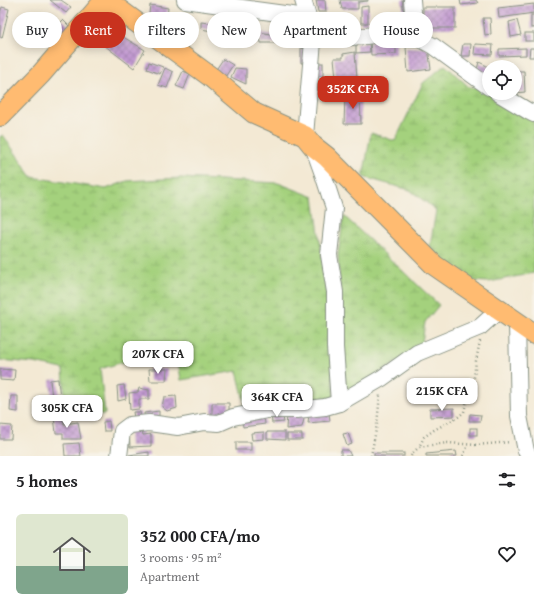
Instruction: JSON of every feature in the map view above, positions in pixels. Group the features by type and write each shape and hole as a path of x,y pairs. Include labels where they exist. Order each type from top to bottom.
{"main road":[{"path":"0,116 41,74 106,0 211,77 254,113 309,141 434,265 534,334"}],"street":[{"path":"185,0 270,12"},
{"path":"302,0 305,12"},
{"path":"412,0 413,12"},
{"path":"433,46 482,82"},
{"path":"313,48 309,141 323,174 334,208 329,255 335,292 335,348 339,403"},
{"path":"509,100 534,114"},
{"path":"119,456 122,431 130,425 149,423 178,427 204,422 219,423 234,417 267,410 297,410 339,403 382,378 417,353 480,327 499,310"},
{"path":"517,323 518,416 527,449"}],"path":[{"path":"411,456 419,447 424,437 464,412 472,385 480,341 480,327"},
{"path":"371,456 377,424 382,378"},
{"path":"419,447 448,443 477,445 508,442 527,449"},
{"path":"463,456 468,445"}],"green space":[{"path":"445,65 469,87 482,89 482,100 500,100 534,122 534,273 489,282 456,280 430,247 436,210 410,190 363,177 371,133 395,141 423,83"},
{"path":"3,135 32,177 106,189 127,181 181,178 278,183 314,197 328,301 334,400 245,404 237,371 181,380 177,354 163,354 145,359 123,362 100,369 105,414 66,414 63,369 34,363 0,360 0,137"},
{"path":"344,216 439,305 425,322 421,349 345,392 338,254"}],"building":[{"path":"50,0 61,0 71,7 66,13"},
{"path":"316,0 325,0 326,12 318,12"},
{"path":"340,0 368,1 358,2 358,9 342,9"},
{"path":"402,0 409,0 409,12 404,12"},
{"path":"460,0 476,0 478,3 461,5"},
{"path":"534,4 534,13 499,18 498,8"},
{"path":"150,5 168,8 168,12 149,12"},
{"path":"368,6 368,23 361,23 361,7"},
{"path":"2,7 9,9 2,38 0,37 0,13"},
{"path":"423,7 455,7 455,28 433,28 433,12 423,12"},
{"path":"531,15 534,15 534,28 531,28"},
{"path":"483,18 490,18 491,34 485,35"},
{"path":"63,20 69,26 62,35"},
{"path":"517,20 521,35 511,37 509,22"},
{"path":"201,22 207,23 207,30 201,29"},
{"path":"261,32 269,34 269,43 261,43"},
{"path":"525,33 534,33 534,41 525,41"},
{"path":"126,39 134,43 134,48 142,48 145,50 134,68 108,48 126,48"},
{"path":"361,43 369,43 370,52 356,53 356,48 361,48"},
{"path":"463,44 471,44 470,56 461,56"},
{"path":"475,44 493,45 492,55 474,54"},
{"path":"301,48 308,49 307,63 301,63"},
{"path":"370,48 396,48 396,54 371,55"},
{"path":"406,48 428,48 431,69 408,72"},
{"path":"526,48 526,55 499,56 499,49"},
{"path":"530,48 534,48 534,57 529,57"},
{"path":"355,52 357,78 336,78 334,58 343,58 343,54"},
{"path":"223,59 233,65 225,77 215,71"},
{"path":"149,62 163,67 160,74 147,69"},
{"path":"479,62 482,64 482,76 476,73"},
{"path":"314,63 323,63 323,76 314,76"},
{"path":"165,68 173,72 167,88 158,85"},
{"path":"235,68 246,69 246,84 231,77"},
{"path":"183,71 190,74 184,89 176,86"},
{"path":"522,71 524,71 525,92 522,92"},
{"path":"358,81 358,93 329,95 328,82"},
{"path":"360,94 361,124 344,124 345,95"},
{"path":"0,369 15,370 14,381 0,380"},
{"path":"149,369 167,369 166,381 150,381"},
{"path":"58,379 60,398 52,398 50,380"},
{"path":"124,385 126,399 118,401 117,386"},
{"path":"139,388 149,390 149,399 139,399 139,409 130,410 129,393 138,392"},
{"path":"310,395 311,406 303,407 303,396"},
{"path":"11,396 18,396 18,412 10,411"},
{"path":"176,396 177,408 167,411 162,407 164,397"},
{"path":"212,403 229,403 229,416 212,415"},
{"path":"454,408 454,416 430,417 430,409"},
{"path":"159,411 159,418 145,420 144,413"},
{"path":"133,412 140,412 141,418 134,418"},
{"path":"282,412 284,422 272,423 271,414"},
{"path":"329,413 330,421 308,423 309,414"},
{"path":"287,414 305,415 302,427 286,429"},
{"path":"470,414 481,415 480,421 469,421"},
{"path":"63,415 64,424 78,422 81,439 63,439 63,433 56,433 54,417"},
{"path":"264,415 265,424 243,427 242,419"},
{"path":"109,421 110,431 104,431 103,422"},
{"path":"0,425 12,426 11,439 0,439"},
{"path":"141,427 143,435 151,434 151,446 130,447 129,428"},
{"path":"470,428 477,428 477,435 470,435"},
{"path":"264,432 264,439 252,440 251,433"},
{"path":"267,432 285,432 285,440 267,439"},
{"path":"348,433 352,444 347,446 343,434"},
{"path":"287,434 302,434 302,440 287,440"},
{"path":"236,442 251,442 251,450 236,450"},
{"path":"79,443 81,456 65,456 64,444"},
{"path":"341,450 348,450 351,456 341,456"},
{"path":"456,451 457,456 426,456 426,454"},
{"path":"149,452 149,456 129,456 129,455"},
{"path":"374,453 404,453 404,456 374,456"}]}
